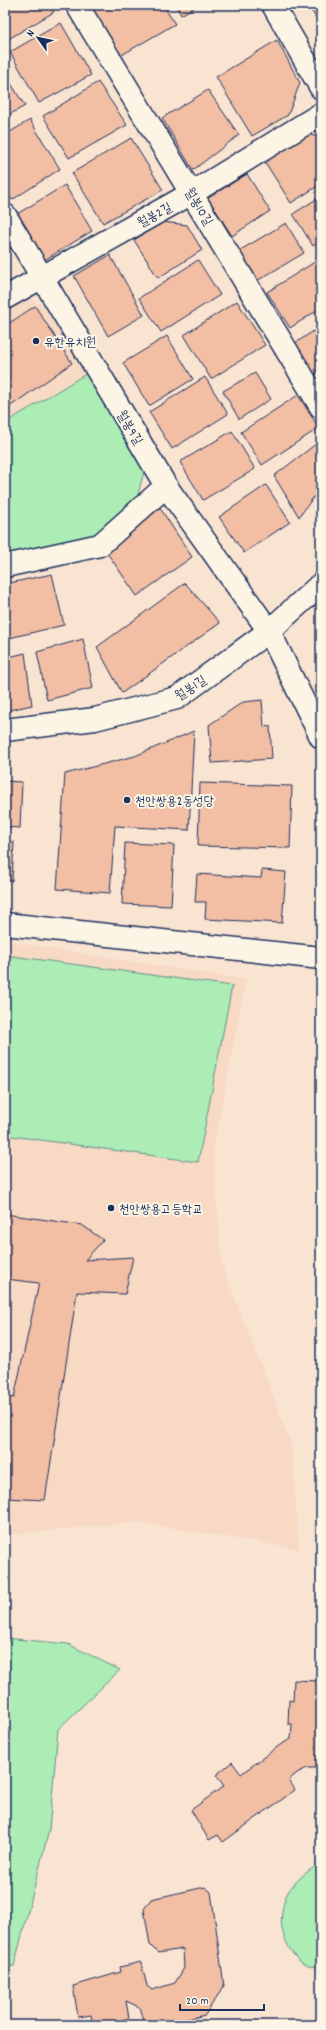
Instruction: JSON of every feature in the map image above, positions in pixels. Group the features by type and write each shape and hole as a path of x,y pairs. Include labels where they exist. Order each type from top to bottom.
{"street":[{"name":"월봉10길","path":"77,5 321,407"},
{"path":"273,5 321,88"},
{"name":"월봉2길","path":"5,298 192,193 321,114"},
{"name":"월봉9길","path":"5,215 166,486 269,631 321,737"},
{"path":"5,566 100,545 166,486"},
{"name":"월봉1길","path":"5,730 95,719 177,698 269,631 321,584"},
{"path":"5,924 321,958"}],"shaded area":[{"name":"유한유치원","path":"25,298 44,306 89,372 5,423 5,309"},
{"name":"천안쌍용고등학교","path":"5,941 246,980 213,1152 222,1265 292,1446 299,1549 136,1522 5,1535"}],"green space":[{"path":"89,372 145,467 137,499 96,538 5,557 5,423"},
{"path":"5,955 232,986 198,1162 5,1135"},
{"path":"5,1638 68,1644 120,1670 58,1729 49,1830 14,1966 5,1967"},
{"path":"321,1863 321,1964 314,1967 307,1966 300,1962 295,1956 286,1942 281,1924 284,1901 289,1890 302,1876"}],"building":[{"path":"5,5 49,5 54,12 5,41"},
{"path":"102,5 163,5 175,24 120,56 91,12"},
{"path":"176,5 198,5 181,15"},
{"path":"308,5 321,5 321,26"},
{"path":"61,23 91,75 39,103 10,52"},
{"path":"277,40 300,83 288,115 252,136 216,77"},
{"path":"5,74 25,106 5,117"},
{"path":"98,82 127,125 69,158 43,116"},
{"path":"208,90 239,135 193,170 162,118"},
{"path":"30,120 60,169 12,200 5,190 5,135"},
{"path":"304,133 321,138 321,184 291,203 263,159"},
{"path":"131,138 163,190 103,223 72,173"},
{"path":"247,174 270,211 232,236 208,198"},
{"path":"65,185 92,231 43,261 17,214"},
{"path":"321,196 321,241 313,246 293,214"},
{"path":"163,222 187,225 202,250 158,278 134,240"},
{"path":"286,223 304,253 255,282 237,252"},
{"path":"110,255 144,315 108,336 74,276"},
{"path":"321,258 321,308 290,328 267,292"},
{"path":"198,260 220,295 161,332 139,298"},
{"path":"237,301 265,345 211,379 184,335"},
{"name":"유한유치원","path":"35,306 72,363 5,410 5,326"},
{"path":"321,326 321,371 314,375 294,344"},
{"path":"167,336 193,379 149,406 123,363"},
{"path":"255,373 271,399 239,419 223,391"},
{"path":"205,377 228,414 172,449 149,412"},
{"path":"298,395 319,428 262,465 241,432"},
{"path":"232,431 255,469 203,500 180,462"},
{"path":"321,440 321,487 299,517 274,476"},
{"path":"266,485 290,522 244,553 219,517"},
{"path":"160,508 192,557 137,596 105,550"},
{"path":"52,574 64,625 5,639 5,584"},
{"path":"185,583 220,623 122,693 97,647"},
{"path":"83,639 93,688 47,700 37,652"},
{"path":"25,653 32,705 5,711 5,658"},
{"path":"262,700 264,727 270,726 272,759 212,763 209,725 243,702"},
{"name":"천안쌍용2동성당","path":"194,731 189,830 115,826 110,893 57,889 65,774 135,756"},
{"path":"5,781 22,782 20,828 5,827"},
{"path":"200,783 292,786 290,848 198,846"},
{"path":"5,842 14,842 12,881 5,880"},
{"path":"125,843 174,845 171,906 122,904"},
{"path":"262,870 286,872 282,923 205,919 206,902 195,902 197,874 261,878"},
{"path":"5,1214 82,1225 103,1240 85,1260 133,1257 125,1294 77,1292 45,1500 5,1498 5,1397 14,1398 39,1283 6,1279 5,1297"},
{"path":"294,1680 321,1681 321,1768 307,1768 297,1773 289,1780 295,1790 223,1842 218,1835 209,1840 191,1810 224,1786 216,1775 232,1762 241,1774 280,1745 291,1739 292,1724 288,1724 289,1700 293,1701"},
{"path":"205,1887 211,1892 224,1986 205,2015 162,2025 144,2025 139,2007 126,2001 129,2018 103,2025 93,2025 91,2015 78,2017 73,1986 121,1972 120,1967 141,1962 147,1986 152,1990 175,1983 184,1968 183,1949 158,1953 150,1945 144,1909 151,1899"}],"place":[{"name":"유한유치원","path":"36,341"},
{"name":"천안쌍용2동성당","path":"127,800"},
{"name":"천안쌍용고등학교","path":"111,1208"}]}
